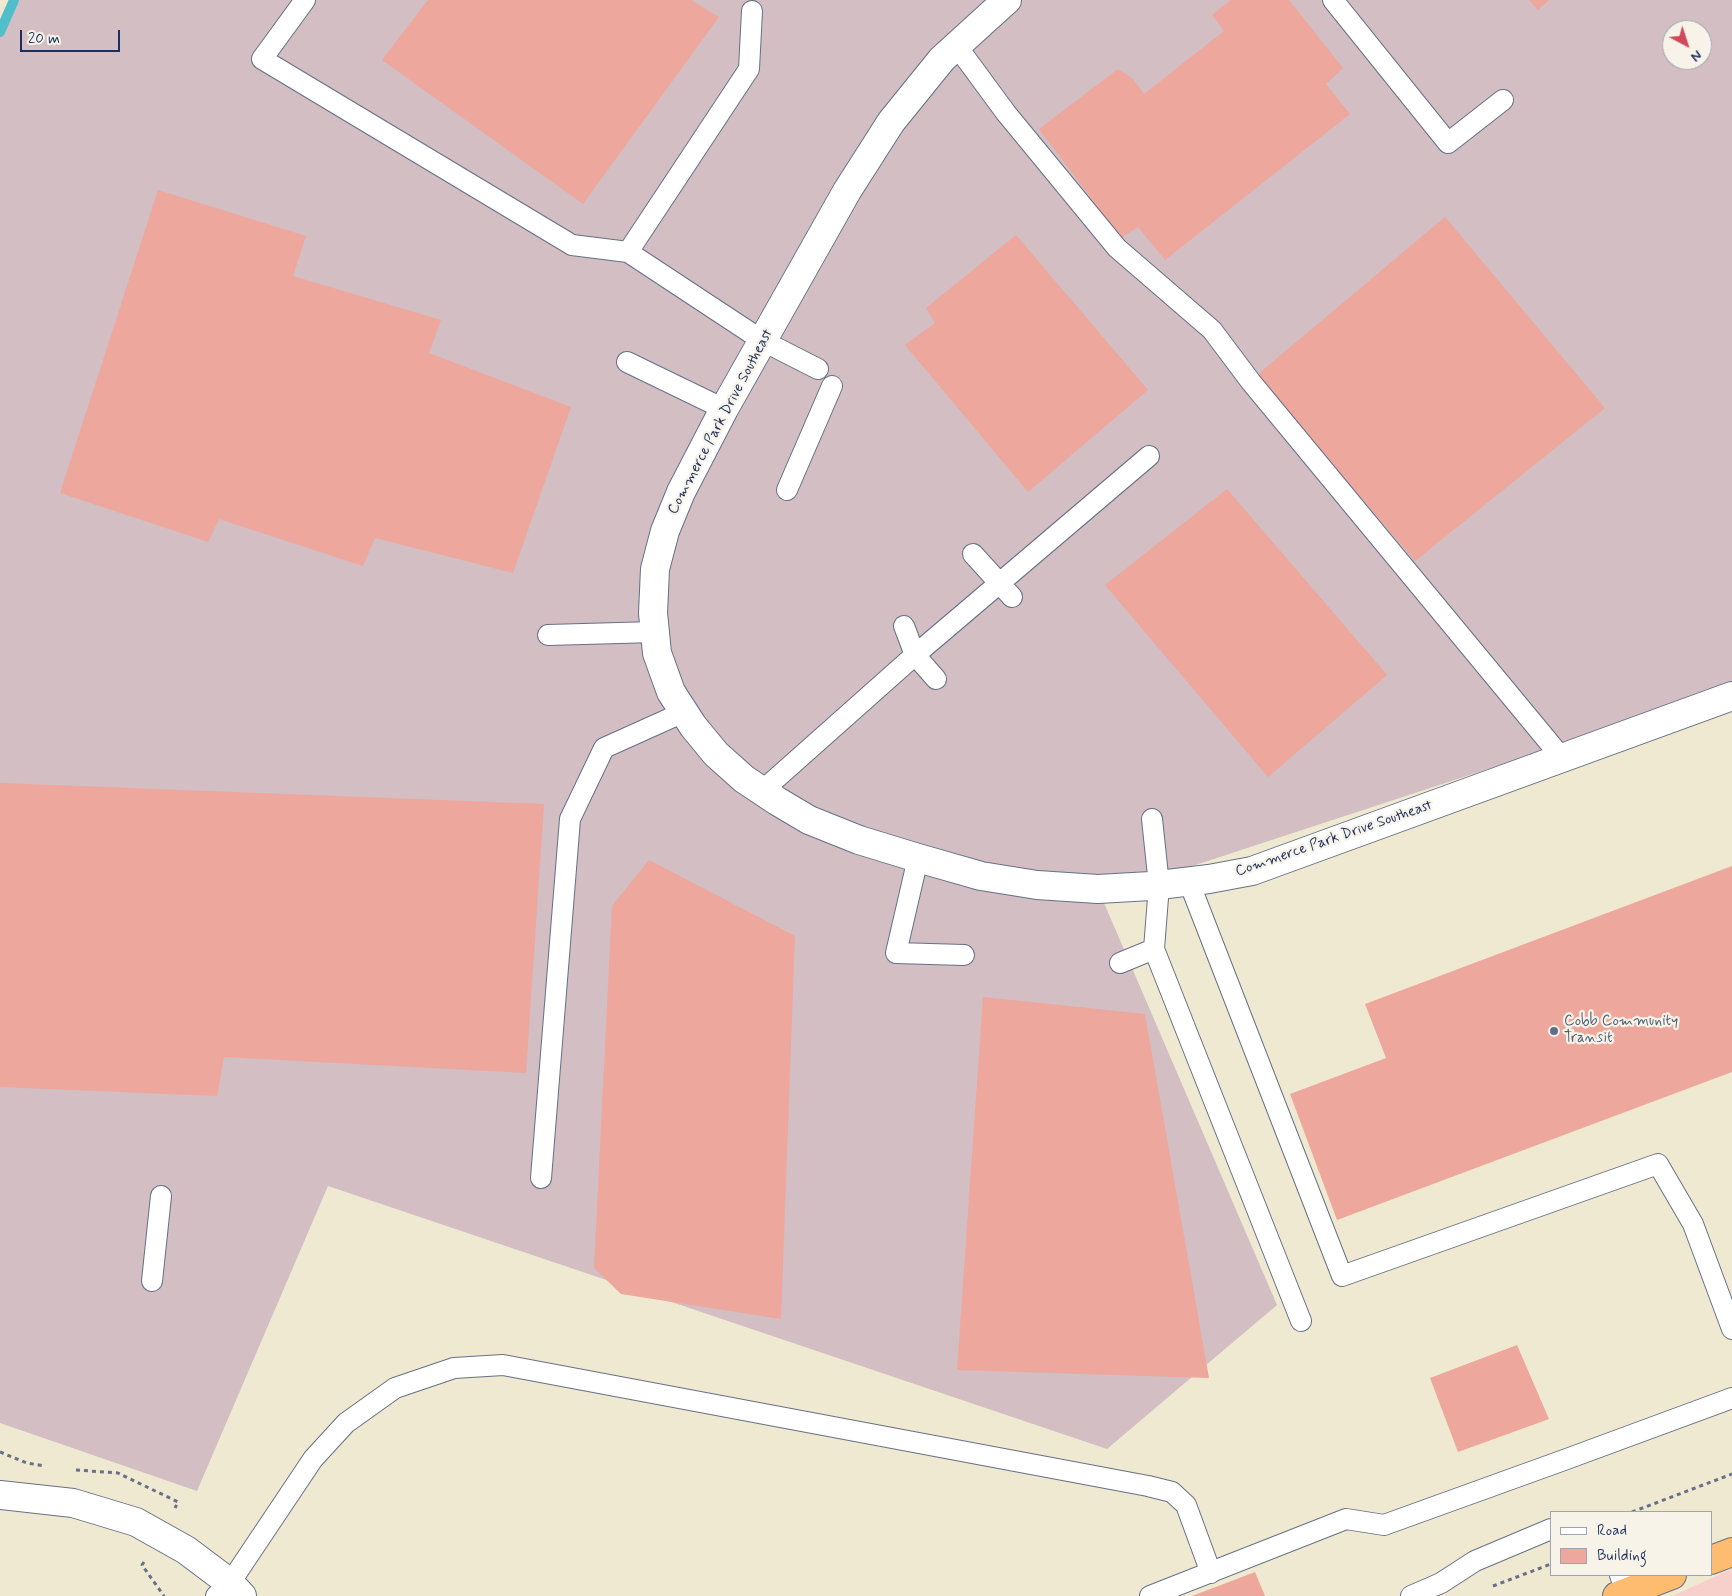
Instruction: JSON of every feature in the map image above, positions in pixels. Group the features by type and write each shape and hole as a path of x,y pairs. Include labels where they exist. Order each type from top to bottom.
{"highway":[{"path":"1712,1560 1732,1552"},
{"path":"1623,1590 1669,1576"}],"street":[{"name":"Commerce Park Drive Southeast","path":"1007,0 942,59 891,122 847,191 724,409 681,492 665,531 656,569 653,613 657,653 671,692 692,726 716,754 744,779 809,820 859,840 980,876 1037,885 1098,889 1188,882 1252,871 1732,696"},
{"path":"0,1495 73,1503 136,1522 186,1550 229,1592"}],"lane":[{"path":"305,0 262,59 572,245 628,252 763,340 818,368"},
{"path":"1333,0 1448,143 1502,100"},
{"path":"628,252 748,69 752,11"},
{"path":"956,45 1006,113 1117,248 1212,330 1258,390 1562,758"},
{"path":"627,362 724,409"},
{"path":"787,490 832,386"},
{"path":"762,791 915,655 1006,590 1149,456"},
{"path":"973,554 1006,590"},
{"path":"904,626 915,655 936,679"},
{"path":"548,635 655,632"},
{"path":"541,1178 570,819 604,748 684,712"},
{"path":"1152,819 1160,885 1154,949 1302,1321"},
{"path":"918,858 896,953 964,955"},
{"path":"1188,882 1342,1276 1658,1164 1693,1224 1732,1330"},
{"path":"1120,963 1154,949"},
{"path":"152,1281 161,1196"},
{"path":"229,1592 313,1459 346,1423 396,1388 454,1368 503,1365 1172,1492 1186,1505 1211,1573"},
{"path":"1150,1596 1346,1519 1384,1525 1732,1398"},
{"path":"1411,1596 1441,1583 1475,1561 1550,1529"}],"path":[{"path":"1635,1511 1732,1474"},
{"path":"1485,1589 1550,1564"}],"shaded area":[{"path":"17,0 1732,0 1732,689 1101,896 1277,1305 1107,1449 328,1186 197,1491 0,1423 0,19"},
{"path":"1732,1569 1732,1596 1672,1596"}],"building":[{"path":"428,0 691,0 719,17 583,204 382,60"},
{"path":"1231,0 1289,0 1343,68 1326,84 1350,114 1165,260 1138,227 1121,238 1039,129 1118,69 1133,79 1144,94 1224,31 1212,15"},
{"path":"1529,0 1549,0 1538,10"},
{"path":"158,190 306,236 293,276 441,320 429,353 571,407 513,573 375,538 363,566 219,519 208,542 60,493"},
{"path":"1445,217 1605,408 1415,561 1257,375"},
{"path":"1016,235 1148,390 1028,492 905,345 935,323 926,308"},
{"path":"1227,489 1387,675 1268,777 1105,585"},
{"path":"0,783 544,804 526,1073 224,1057 217,1096 0,1087"},
{"path":"649,860 795,936 781,1319 621,1294 594,1268 612,906"},
{"name":"Cobb Community Transit","path":"1732,866 1732,1072 1337,1220 1290,1094 1386,1058 1365,1004"},
{"path":"983,997 1145,1014 1209,1378 957,1370"},
{"path":"1517,1345 1549,1419 1458,1452 1430,1378"},
{"path":"1255,1572 1265,1596 1192,1596"}],"waterway":[{"path":"0,32 14,0"}],"place":[{"name":"Cobb Community Transit","path":"1554,1031"}]}
